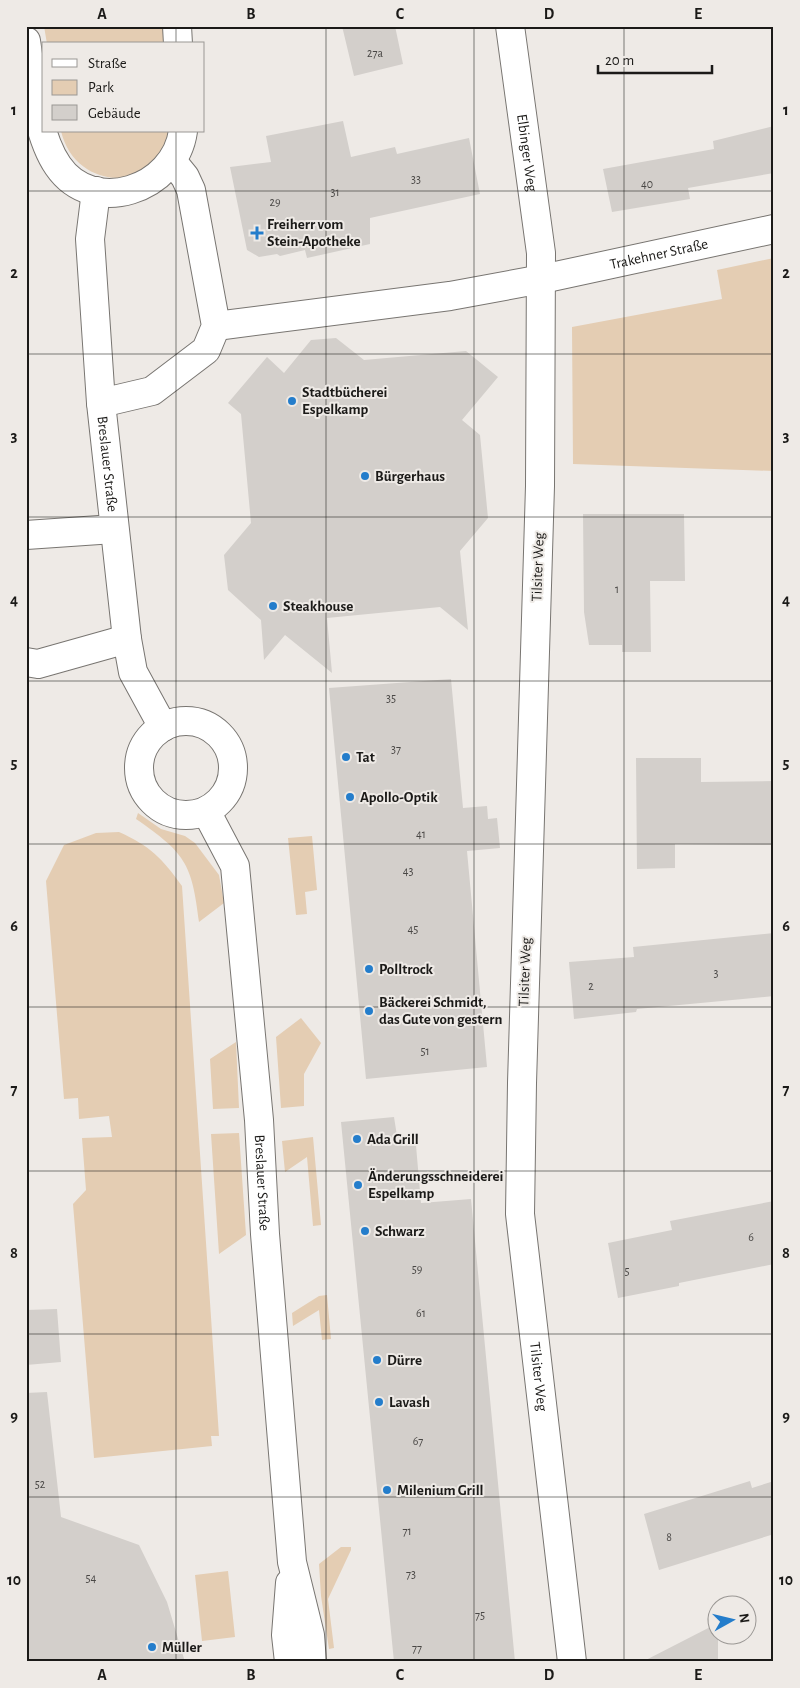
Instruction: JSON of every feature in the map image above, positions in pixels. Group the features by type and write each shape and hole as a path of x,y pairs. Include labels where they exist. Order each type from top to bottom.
{"street":[{"path":"177,26 178,42"},
{"name":"Elbinger Weg","path":"510,26 541,253 542,279"},
{"path":"31,49 42,112"},
{"path":"45,132 48,150 60,169 76,183 96,191 118,193 139,188 157,178 172,161 180,148 184,132"},
{"path":"101,403 138,396 165,383 206,350 216,326 191,190 186,177 172,161"},
{"name":"Breslauer Straße","path":"96,191 90,239 101,403 127,639 133,672 163,727"},
{"name":"Trakehner Straße","path":"216,326 450,296 542,279 774,229"},
{"name":"Tilsiter Weg","path":"542,279 539,340 540,486 522,1073 520,1214 572,1662"},
{"path":"26,535 114,528"},
{"path":"26,662 38,664 127,639"},
{"path":"177,722 192,722 206,726 218,734 227,747 232,761 232,776 227,790 219,802 206,811 191,815 175,814 160,808 148,797 141,783 139,767 142,751 150,737 163,727 177,722"},
{"name":"Breslauer Straße","path":"206,811 235,866 259,1120 265,1234 292,1562 310,1635 312,1662"},
{"name":"Breslauer Straße","path":"289,1662 286,1635 292,1562"}],"green space":[{"path":"44,26 164,26 165,42 47,42"},
{"path":"61,132 169,132 164,151 152,166 137,175 119,178 100,175 84,167 70,152"},
{"path":"774,258 774,471 573,464 572,327 722,299 717,270"},
{"path":"138,813 161,829 185,836 195,843 219,875 224,903 199,922 193,886 183,861 166,841 136,819"},
{"path":"119,832 139,842 155,854 182,886 219,1436 211,1436 212,1446 94,1458 73,1204 86,1190 82,1138 112,1137 109,1116 79,1119 78,1098 64,1099 46,881 64,845 96,833"},
{"path":"312,836 317,890 305,892 307,914 296,915 288,838"},
{"path":"301,1018 321,1043 304,1074 304,1106 281,1108 276,1037"},
{"path":"236,1042 239,1108 213,1109 210,1059"},
{"path":"239,1133 246,1235 219,1254 211,1134"},
{"path":"313,1137 321,1225 313,1226 307,1157 285,1172 282,1141"},
{"path":"327,1295 331,1339 322,1340 319,1310 293,1326 292,1313 319,1296"},
{"path":"341,1547 351,1547 351,1550 328,1599 334,1648 329,1649 321,1596 319,1564"},
{"path":"228,1571 235,1637 202,1641 195,1575"}],"building":[{"path":"342,26 395,26 403,64 354,76"},
{"path":"343,121 351,157 395,147 397,154 469,138 480,194 370,218 370,244 307,258 305,250 280,256 277,254 259,257 247,250 230,167 271,162 266,136"},
{"path":"774,126 774,173 688,188 690,199 612,212 603,169 714,149 713,141"},
{"name":"Bürgerhaus","path":"336,338 364,360 466,351 498,377 462,420 480,435 488,518 460,551 468,630 440,607 327,618 332,673 285,635 264,660 261,620 228,590 224,555 251,523 241,414 228,403 267,357 284,373 311,340"},
{"path":"583,514 684,514 685,581 650,581 651,652 622,652 622,645 589,645 584,612"},
{"path":"451,679 463,808 487,806 488,819 497,818 500,848 467,851 487,1067 366,1079 329,688"},
{"path":"636,758 701,758 701,782 774,781 774,845 675,844 675,868 637,869"},
{"path":"774,933 774,996 637,1009 636,1012 574,1019 569,962 634,957 633,947"},
{"path":"394,1117 397,1136 415,1134 421,1203 471,1199 515,1662 394,1662 341,1122"},
{"path":"774,1201 774,1264 679,1283 679,1286 618,1298 608,1243 672,1230 670,1221"},
{"path":"57,1309 61,1362 26,1365 26,1310"},
{"path":"47,1392 61,1517 139,1545 167,1602 185,1662 26,1662 26,1393"},
{"path":"750,1481 752,1488 774,1481 774,1534 659,1570 644,1514"},
{"path":"708,1628 708,1646 718,1646 718,1662 642,1662"}],"place":[{"name":"Freiherr vom Stein-Apotheke","path":"257,233"},
{"name":"Stadtbücherei Espelkamp","path":"292,401"},
{"name":"Bürgerhaus","path":"365,476"},
{"name":"Steakhouse","path":"273,606"},
{"name":"Tat","path":"346,757"},
{"name":"Apollo-Optik","path":"350,797"},
{"name":"Polltrock","path":"369,969"},
{"name":"Bäckerei Schmidt, das Gute von gestern","path":"369,1011"},
{"name":"Ada Grill","path":"357,1139"},
{"name":"Änderungsschneiderei Espelkamp","path":"358,1185"},
{"name":"Schwarz","path":"365,1231"},
{"name":"Dürre","path":"377,1360"},
{"name":"Lavash","path":"379,1402"},
{"name":"Milenium Grill","path":"387,1490"},
{"name":"Müller","path":"152,1647"}]}
